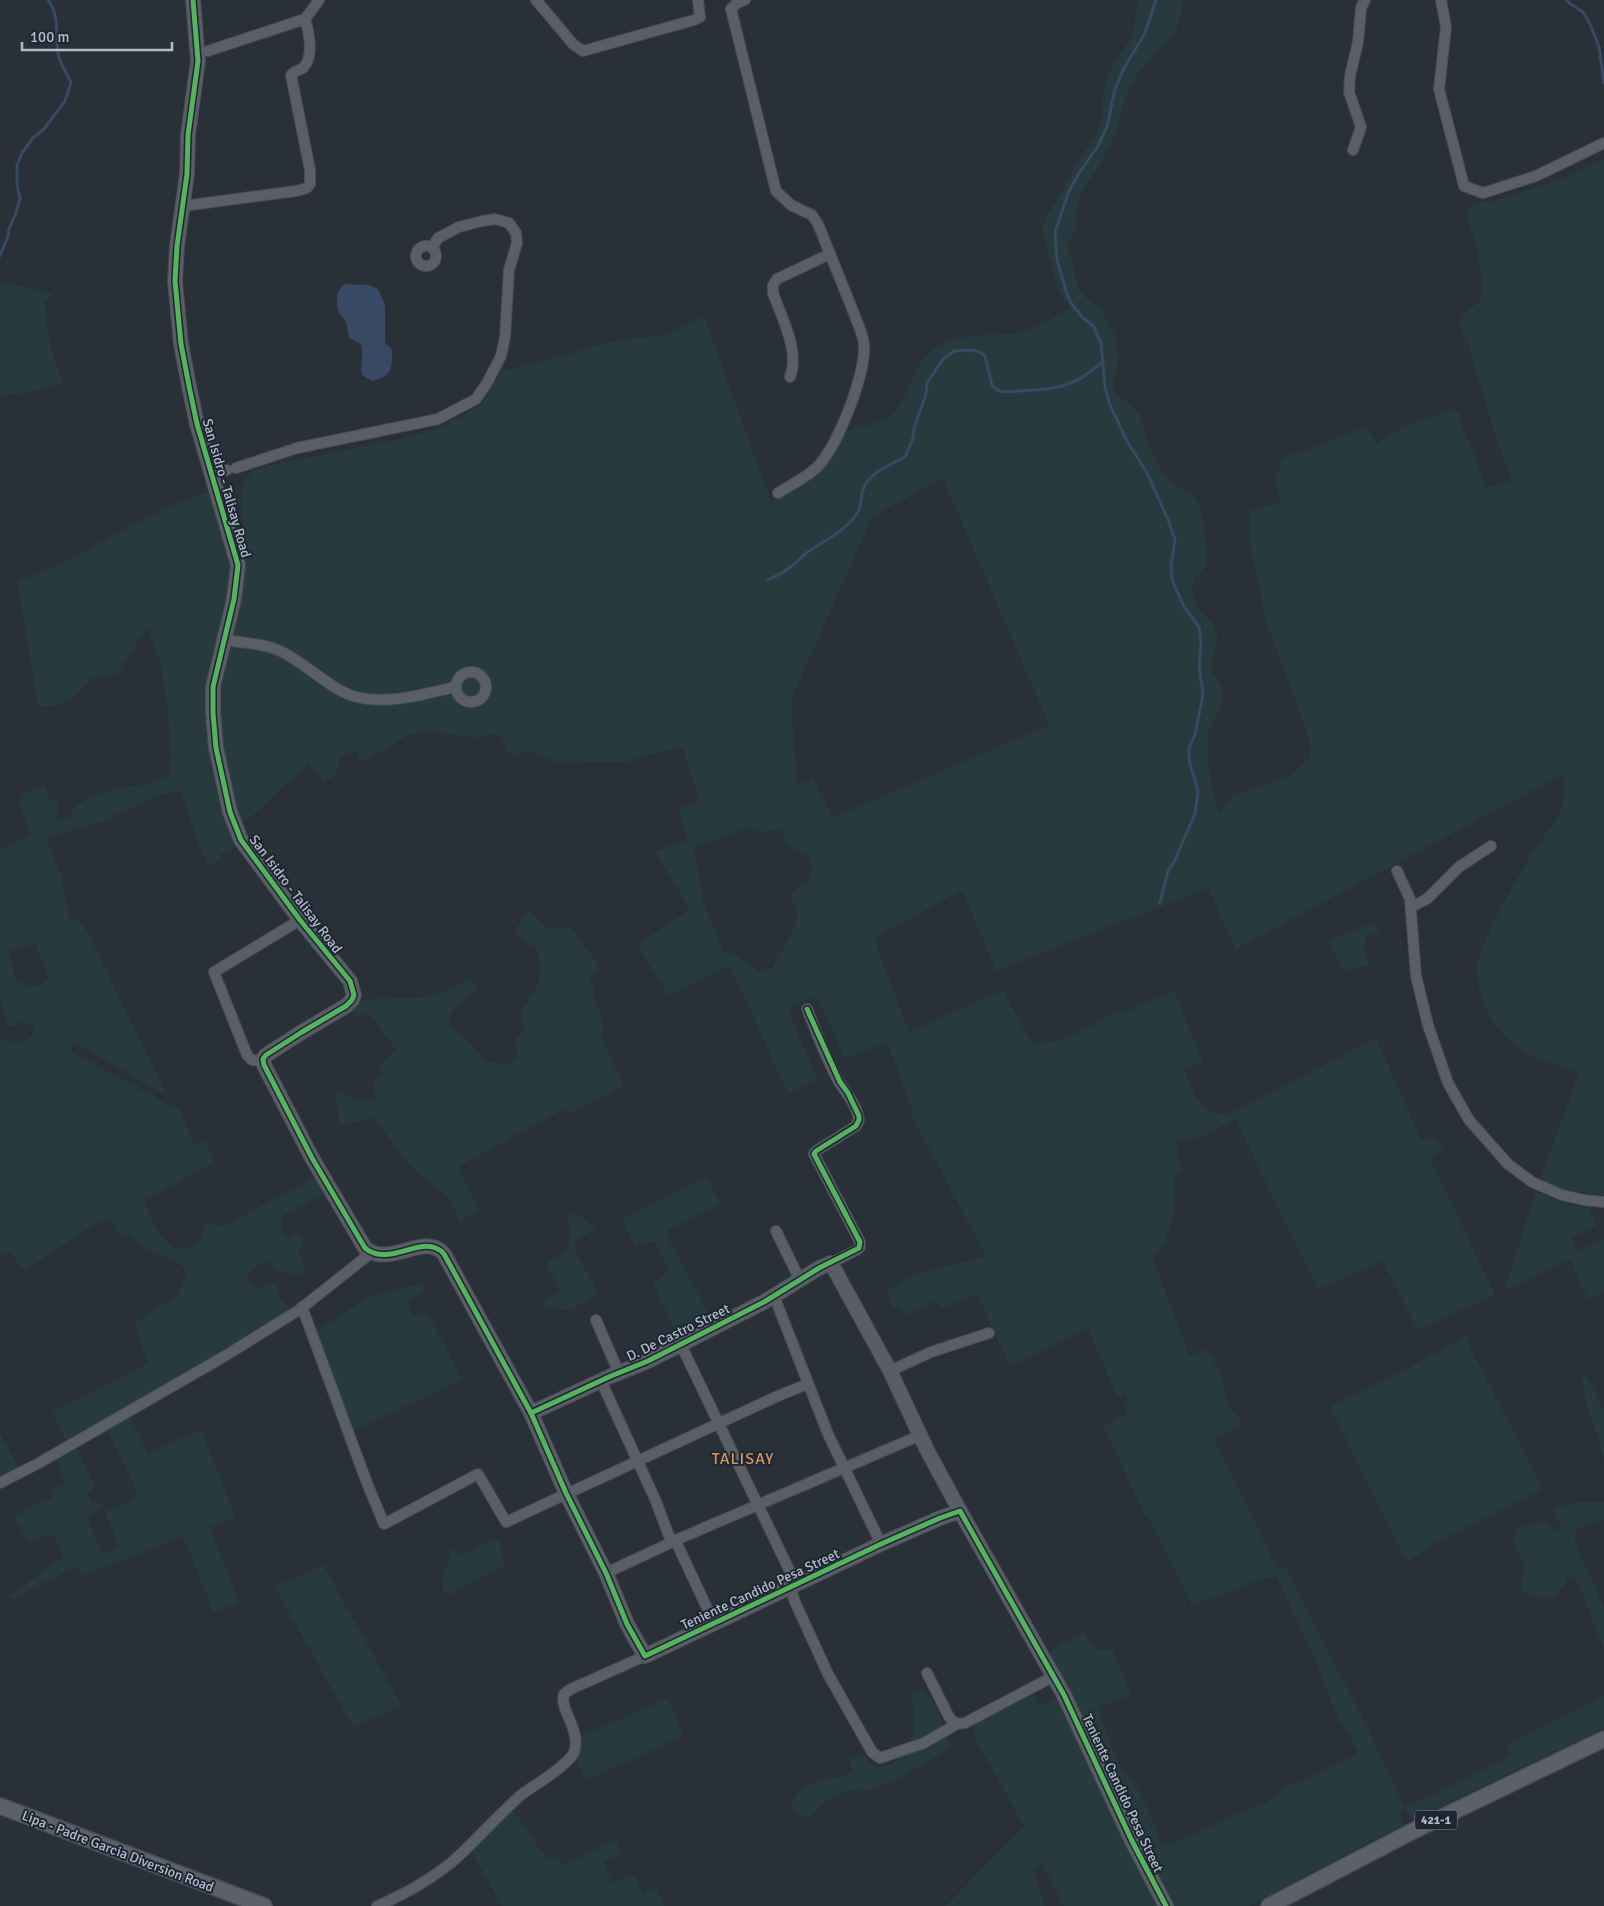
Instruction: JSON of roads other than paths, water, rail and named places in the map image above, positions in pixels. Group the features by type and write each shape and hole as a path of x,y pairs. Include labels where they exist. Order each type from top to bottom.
{"main road":[{"name":"421-1","path":"1269,1906 1411,1832 1604,1739"},
{"name":"Lipa - Padre Garcia Diversion Road","path":"0,1806 264,1906"}],"street":[{"name":"San Isidro - Talisay Road","path":"193,0 198,61 188,135 187,168 175,272 181,344 198,424 238,565 235,591 213,696 216,748 228,806 238,834 300,920 350,981 354,995 346,1006 296,1035 266,1055 263,1061"},
{"path":"208,51 305,19 319,0"},
{"path":"536,0 573,44 583,51 694,20 700,17 698,0"},
{"path":"745,0 737,3 731,9 776,191 791,205 812,215 818,224 863,342 862,364 848,413 830,452 818,467 809,474 778,492"},
{"path":"1353,150 1360,127 1349,92 1350,76 1358,42 1361,8 1366,0"},
{"path":"1442,0 1446,27 1439,89 1464,186 1483,193 1536,176 1604,143"},
{"path":"183,206 292,192 309,186 310,170 291,76 294,72 302,69 309,60 310,52 305,19"},
{"path":"211,474 297,448 438,419 476,399 487,383 500,356 505,337 509,270 518,242 516,233 509,223 495,219 482,221 460,227 438,238 432,248"},
{"path":"790,377 793,370 794,354 773,293 773,285 778,279 830,254"},
{"path":"225,640 278,650 300,662 342,692 358,698 394,699 455,687"},
{"path":"1411,908 1428,899 1459,867 1491,846"},
{"path":"1397,871 1408,893 1411,908 1414,956 1423,1010 1446,1076 1469,1120 1508,1164 1532,1182 1562,1195 1604,1202"},
{"path":"300,920 214,972 247,1055 252,1060 263,1061 312,1158 360,1242 371,1253 389,1255 428,1246 437,1247 442,1251 531,1413 566,1493 606,1573 627,1624 645,1656 571,1689 564,1694 563,1702 576,1736 575,1749 569,1759 519,1797 451,1863 411,1889 377,1906"},
{"path":"807,1009 834,1070 852,1101 859,1120 856,1126 814,1154 860,1242 857,1250 831,1263 890,1371 932,1460 960,1511"},
{"path":"776,1231 800,1280"},
{"path":"0,1483 226,1356 302,1307 371,1253"},
{"name":"D. De Castro Street","path":"531,1413 619,1373 648,1362 774,1296 831,1263"},
{"path":"774,1296 828,1434 881,1544"},
{"path":"302,1307 384,1524 476,1474 481,1477 506,1522 566,1493 627,1467 638,1460 808,1384"},
{"path":"596,1320 619,1373"},
{"path":"890,1371 931,1352 989,1333"},
{"path":"681,1345 757,1505 793,1586 795,1602 828,1674 872,1752 880,1758 924,1743 957,1724 965,1723 1054,1676"},
{"path":"601,1381 638,1460 669,1536 678,1546 714,1623"},
{"path":"606,1573 674,1541 921,1435"},
{"name":"Teniente Candido Pesa Street","path":"645,1656 881,1544 960,1511 1054,1676 1101,1771 1132,1841 1166,1906"},
{"path":"927,1673 948,1715 957,1724"}],"water":[{"path":"344,284 369,285 378,289 385,305 385,343 392,349 392,362 388,374 379,379 372,381 362,375 361,344 349,338 346,321 339,313 337,294"}],"waterway":[{"path":"0,256 20,198 17,185 17,165 22,153 33,138 44,129 65,101 71,82 59,57 56,19 48,0"},
{"path":"1156,0 1145,33 1123,70 1115,89 1107,127 1098,146 1069,191 1055,232 1057,260 1066,291 1071,303 1082,317 1093,326 1101,343 1105,387 1110,405 1127,441 1147,473 1169,522 1175,540 1171,566 1172,580 1184,607 1199,627 1201,642 1199,666 1203,694 1195,735 1189,748 1189,760 1198,791 1195,814 1175,860 1168,871 1160,903"},
{"path":"1567,0 1583,12 1590,24 1599,47 1604,83"},
{"path":"768,580 786,570 806,553 847,525 858,512 863,490 870,479 880,470 905,457 913,438 914,428 926,394 927,383 943,359 954,351 971,350 980,352 985,356 992,385 997,390 1005,392 1063,386 1080,379 1103,362"}],"district":[{"name":"TALISAY","path":"743,1458"}]}
